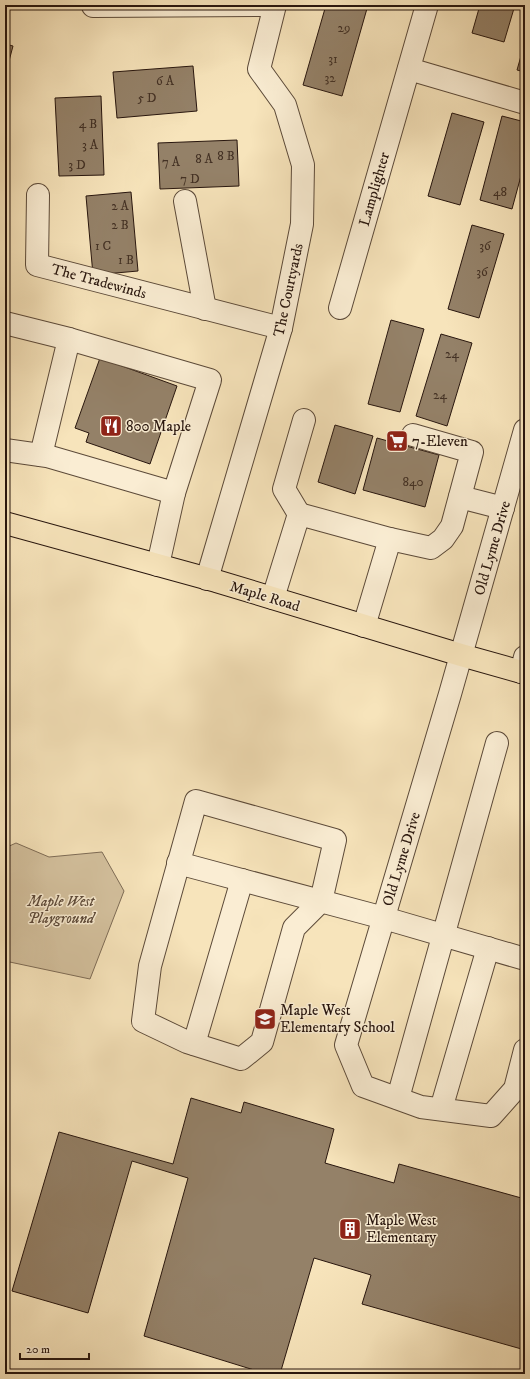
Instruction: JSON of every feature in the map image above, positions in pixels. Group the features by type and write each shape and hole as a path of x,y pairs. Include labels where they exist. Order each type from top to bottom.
{"main road":[{"name":"Maple Road","path":"5,523 206,578 461,655 524,667"}],"street":[{"name":"The Courtyards","path":"93,6 275,5 259,69 285,105 303,165 302,224 281,328 206,578"},
{"name":"Lamplighter","path":"340,308 427,5"},
{"path":"409,69 525,103"},
{"name":"The Tradewinds","path":"38,194 37,265 281,328"},
{"path":"185,201 205,309"},
{"path":"5,323 69,339 210,380 174,493 158,565"},
{"path":"41,455 69,339"},
{"path":"304,420 284,489 298,514 390,539 431,548 443,539 452,526 472,452 413,435"},
{"name":"Old Lyme Drive","path":"525,430 517,488 503,508 346,1046 363,1086 421,1107 491,1116 515,1088 525,1050"},
{"path":"5,450 41,455 174,493"},
{"path":"460,496 503,508"},
{"path":"273,598 298,514"},
{"path":"364,626 390,539"},
{"path":"398,1098 497,743"},
{"path":"196,801 335,840 321,901 294,928 262,1042 241,1059 194,1044 143,1021 150,966 178,863 196,801"},
{"path":"178,863 384,918 525,959"},
{"path":"194,1044 242,880"},
{"path":"441,1109 488,948"}],"green space":[{"name":"Maple West Playground","path":"16,843 49,857 102,852 124,891 90,979 5,961 9,922 5,922 5,848"}],"building":[{"path":"326,5 368,5 342,96 303,85"},
{"path":"480,5 515,5 504,42 472,33"},
{"path":"525,42 525,72 517,70"},
{"path":"5,44 13,46 5,76"},
{"path":"193,66 197,111 117,118 113,72"},
{"path":"101,96 104,175 59,176 55,98"},
{"path":"452,113 484,122 460,205 428,196"},
{"path":"502,116 525,122 525,161 512,209 480,200"},
{"path":"237,140 239,186 160,189 158,143"},
{"path":"131,192 138,271 93,275 86,196"},
{"path":"472,225 504,234 479,318 448,309"},
{"path":"391,320 424,329 400,412 368,404"},
{"path":"441,334 472,343 447,426 416,416"},
{"path":"100,358 177,386 150,464 86,442 89,433 75,428"},
{"path":"335,425 373,436 355,494 318,482"},
{"path":"377,438 439,455 425,507 363,490"},
{"name":"Maple West Elementary","path":"191,1098 241,1113 244,1102 334,1129 325,1163 394,1183 399,1164 525,1199 525,1350 362,1304 371,1275 314,1258 280,1374 267,1374 144,1336 188,1178 132,1161 88,1313 12,1291 59,1132 173,1164"}],"place":[{"name":"800 Maple","path":"111,426"},
{"name":"7-Eleven","path":"397,441"},
{"name":"Maple West Elementary School","path":"265,1019"},
{"name":"Maple West Elementary","path":"350,1229"}]}
